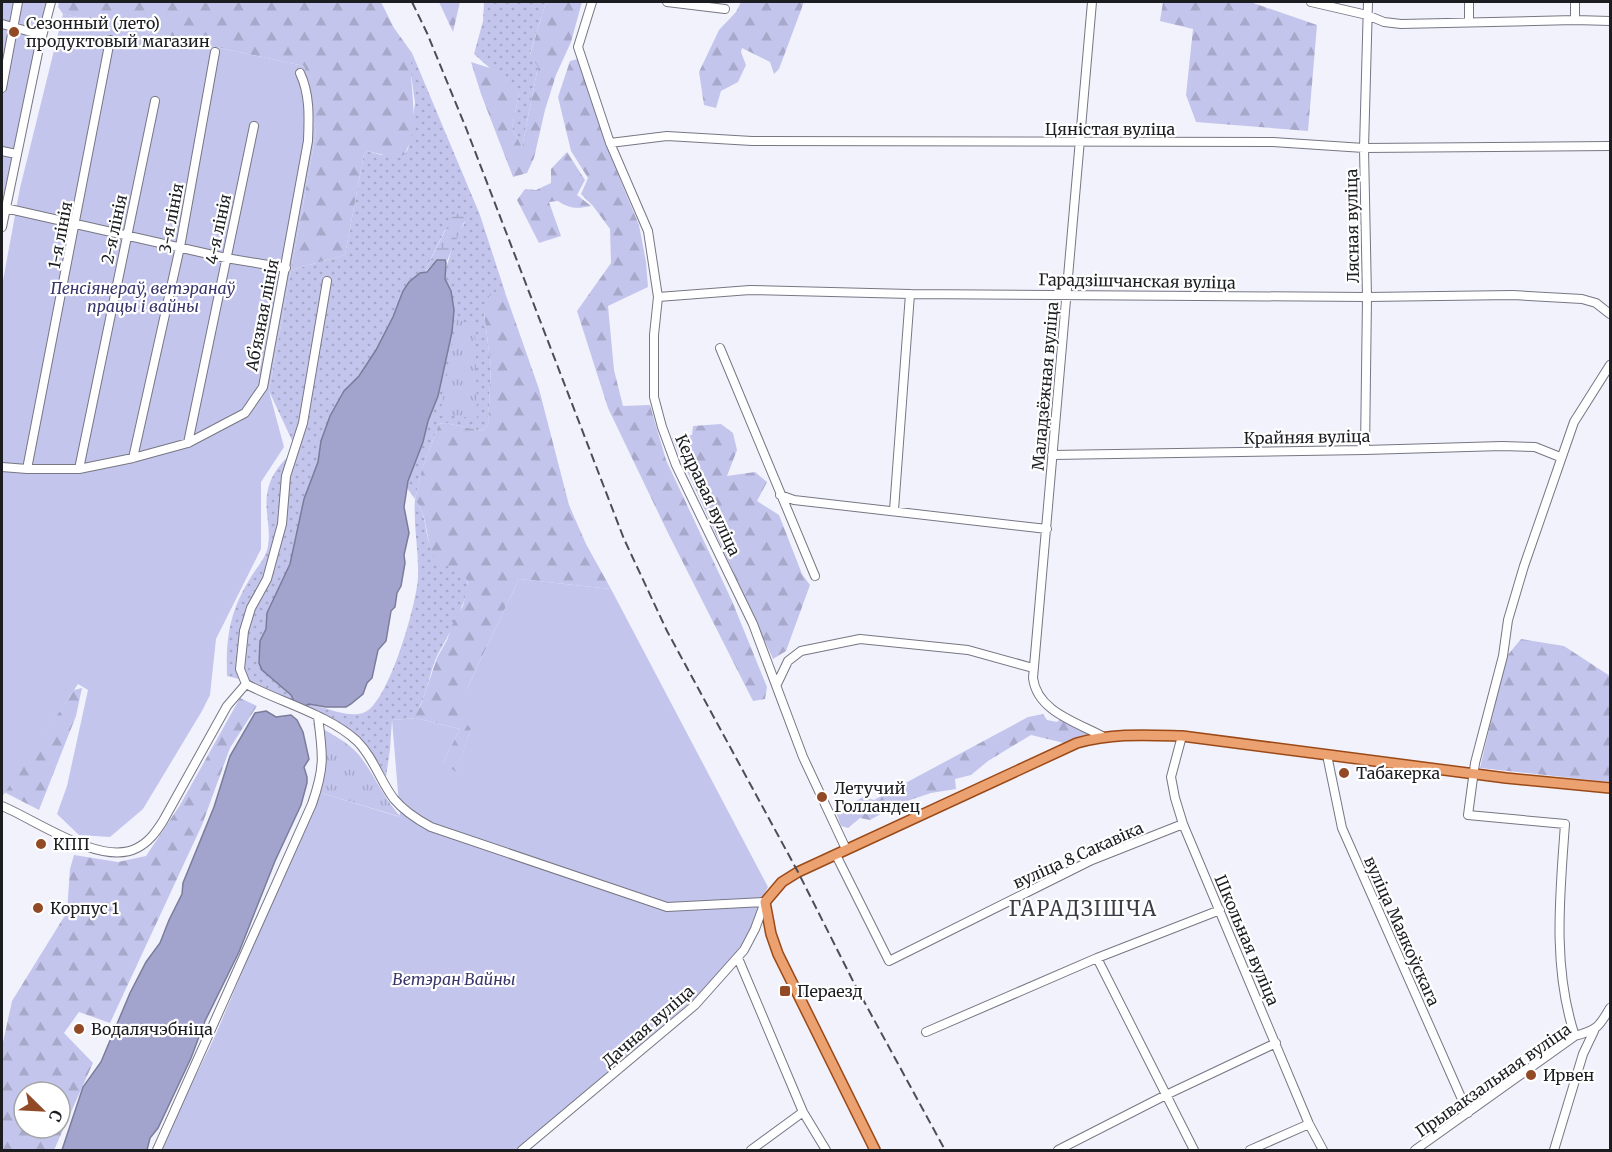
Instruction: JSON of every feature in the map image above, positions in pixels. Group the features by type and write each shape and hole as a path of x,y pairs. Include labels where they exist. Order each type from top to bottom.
{"main road":[{"path":"875,1150 778,954 771,934 765,902 782,882 798,872 1077,742 1102,736 1133,734 1182,736 1473,774 1611,789"}],"street":[{"path":"2,88 18,2"},
{"path":"2,227 4,196 51,2"},
{"name":"Кедравая вуліца","path":"592,2 578,47 610,143 648,231 658,297 654,335 654,398 662,427 676,465 753,624 803,757 846,849"},
{"path":"667,2 725,9"},
{"name":"Маладзёжная вуліца","path":"1092,2 1033,668 1034,688 1040,699 1050,708 1102,736"},
{"path":"1311,2 1368,15 1383,22 1401,24 1611,21"},
{"name":"Лясная вуліца","path":"1365,450 1367,297 1364,147 1368,2"},
{"path":"1469,2 1469,22"},
{"path":"1575,2 1575,20"},
{"path":"2,24 42,35"},
{"name":"1-я лінія","path":"27,469 110,40"},
{"name":"3-я лінія","path":"133,458 180,247 214,52"},
{"name":"Абʼязная лінія","path":"2,466 27,469 79,469 133,458 188,443 244,413 263,387 308,141 309,108 300,73"},
{"name":"2-я лінія","path":"79,469 155,101"},
{"name":"4-я лінія","path":"188,443 254,126"},
{"name":"Цяністая вуліца","path":"610,143 667,136 752,141 1273,142 1364,147 1611,146"},
{"path":"2,151 16,154"},
{"path":"5,208 226,258 286,268"},
{"path":"327,281 303,423 286,476 282,524 274,559 267,579 251,608 244,631 240,669 246,684 340,729 358,743 373,762 395,800 418,821 431,827 667,907 765,902"},
{"name":"Гарадзішчанская вуліца","path":"658,297 750,290 910,294 1367,297 1513,295 1582,299 1596,303 1611,315"},
{"path":"894,510 910,294"},
{"path":"720,348 815,576"},
{"path":"1575,1036 1564,997 1559,917 1565,824 1468,815 1473,774 1503,656 1508,620 1560,457 1574,422 1611,365"},
{"name":"Крайняя вуліца","path":"1052,455 1535,447 1560,457"},
{"path":"780,495 794,500 1047,529"},
{"path":"777,684 788,661 801,651 860,639 968,651 1033,668"},
{"path":"2,806 69,839 98,850 124,853 138,848 151,837 163,821 227,706 246,684"},
{"path":"157,1150 312,804 322,770 323,754 318,717"},
{"name":"Школьная вуліца","path":"1182,736 1171,777 1174,798 1309,1124 1323,1150"},
{"name":"вуліца Маякоўскага","path":"1327,755 1342,828 1468,1113"},
{"name":"вуліца 8 Сакавіка","path":"836,855 889,961 1092,860 1183,824"},
{"name":"Дачная вуліца","path":"522,1150 695,1005 738,958 752,935 765,902"},
{"path":"926,1032 1097,958 1220,910"},
{"path":"738,958 803,1112 826,1150"},
{"path":"1097,958 1194,1150"},
{"name":"Прывакзальная вуліца","path":"1415,1150 1575,1036 1594,1031 1611,1008"},
{"path":"1554,1150 1583,1054 1594,1031"},
{"path":"1058,1150 1276,1042"},
{"path":"751,1150 803,1112"},
{"path":"1250,1150 1309,1124"}],"green space":[{"path":"2,2 47,2 2,203"},
{"path":"59,2 381,2 394,28 412,53 413,130 404,155 391,157 368,151 364,154 345,255 291,270 316,133 304,66 63,14 58,7"},
{"path":"439,2 460,2 453,32"},
{"path":"484,2 546,2 530,54 538,67 522,147 512,128 519,94 474,54 483,21"},
{"path":"546,2 582,2 571,42 556,75 545,110 534,158 527,173 513,177 471,62 496,70 519,94 512,128 522,147 538,67 530,55"},
{"path":"741,2 804,2 779,69 774,74 770,62 742,48 741,52 746,65 738,82 721,91 716,108 704,105 699,72 719,30 736,12"},
{"path":"1163,2 1250,2 1317,25 1308,131 1196,122 1186,95 1193,29 1160,21"},
{"name":"Пенсіянераў, ветэранаў працы і вайны","path":"63,14 304,66 316,133 269,391 284,447 261,482 261,549 216,639 210,695 202,711 143,809 110,837 79,835 57,814 67,786 88,690 78,684 2,797 2,286 20,188"},
{"path":"412,53 480,215 507,298 504,293 484,313 491,366 488,425 482,431 446,423 439,424 422,469 415,499 407,488 438,396 454,310 445,272 454,242 465,222 445,230 424,273 420,273 409,282 403,291 376,350 359,376 344,391 330,416 321,441 318,462 304,499 290,563 267,613 266,629 260,641 259,663 262,670 291,695 294,701 255,683 227,676 228,638 233,616 268,546 267,493 269,485 282,463 296,449 269,391 291,270 345,255 364,154 368,151 381,155 404,155 408,149 415,103 410,66"},
{"path":"578,59 605,143 639,225 646,262 648,287 608,306 614,370 623,406 650,405 666,460 732,601 767,687 765,699 753,701 668,533 608,408 577,311 611,263 610,229 581,194 588,178 571,151 558,97 570,61"},
{"path":"567,152 585,180 577,195 591,206 574,208 558,201 549,202 561,236 539,243 517,200 525,189 536,190 551,183 551,169"},
{"path":"460,212 466,218 446,263 445,260 437,260 424,273 452,217"},
{"path":"499,291 507,298 539,389 569,505 586,544 611,589 519,579 467,689 471,729 456,773 443,762 460,729 416,718 416,715 437,658 463,606 468,582 460,572 443,564 435,557 429,543 423,514 415,499 422,469 439,424 446,423 482,431 488,425 491,366 484,313 490,293"},
{"path":"457,319 475,327 477,418 440,415"},
{"path":"721,424 733,433 737,450 727,476 755,472 767,482 757,501 779,515 802,574 810,585 786,651 773,659 672,438 692,435 693,426"},
{"path":"415,499 422,513 433,551 441,560 465,576 467,587 466,596 457,618 435,661 416,718 392,720 386,777 361,741 342,727 305,706 309,704 350,714 363,713 372,706 382,692 400,652 416,590 418,567"},
{"name":"Ветэран Вайны","path":"519,579 611,589 768,887 737,953 701,993 516,1150 160,1150 216,1034 318,792 400,817 392,720 416,718 460,729 443,762 456,772 471,729 459,714 467,689"},
{"path":"1521,639 1564,646 1610,676 1610,782 1480,768 1506,657"},
{"path":"82,688 76,716 39,810 4,792 74,690"},
{"path":"240,698 257,706 230,748 202,825 110,1023 79,1012 64,1033 93,1063 72,1110 72,1080 12,1080 12,1140 58,1140 54,1150 2,1150 2,1047 12,1001 67,912 70,869 74,855 118,862 146,856 180,805"},
{"path":"1043,714 1047,720 1057,722 1061,718 1088,734 1064,743 1031,735 988,761 971,775 955,779 956,789 931,793 901,803 870,820 860,818 848,828 841,826 836,812 863,797 874,800 1028,717"},
{"path":"313,723 343,741 359,755 401,817 318,792 320,758"}],"shaded area":[{"path":"437,260 445,260 446,263 445,279 451,291 454,310 452,332 438,396 408,481 404,507 409,533 404,555 405,563 395,607 391,611 386,641 378,650 372,678 367,683 363,694 351,704 346,707 309,704 305,706 294,701 291,695 262,670 259,663 260,641 266,629 267,613 290,564 304,499 318,462 321,441 330,416 344,391 359,376 376,350 409,282 420,273 427,272"},
{"path":"266,711 276,717 291,715 297,720 303,732 309,759 304,767 307,783 301,805 275,861 239,952 205,1021 191,1058 158,1128 150,1138 147,1150 62,1150 65,1140 72,1140 72,1120 83,1087 101,1062 130,993 146,962 160,943 182,894 183,883 214,807 230,756 255,713"}],"railway":[{"path":"412,2 466,128 624,539 667,631 945,1150"}],"place":[{"name":"Сезонный (лето) продуктовый магазин","path":"14,32"},
{"name":"Табакерка","path":"1344,773"},
{"name":"Летучий Голландец","path":"822,797"},
{"name":"КПП","path":"41,844"},
{"name":"Корпус 1","path":"38,908"},
{"name":"Пераезд","path":"785,991"},
{"name":"Водалячэбніца","path":"79,1029"},
{"name":"Ирвен","path":"1531,1075"}],"district":[{"name":"ГАРАДЗІШЧА","path":"1083,909"}]}
